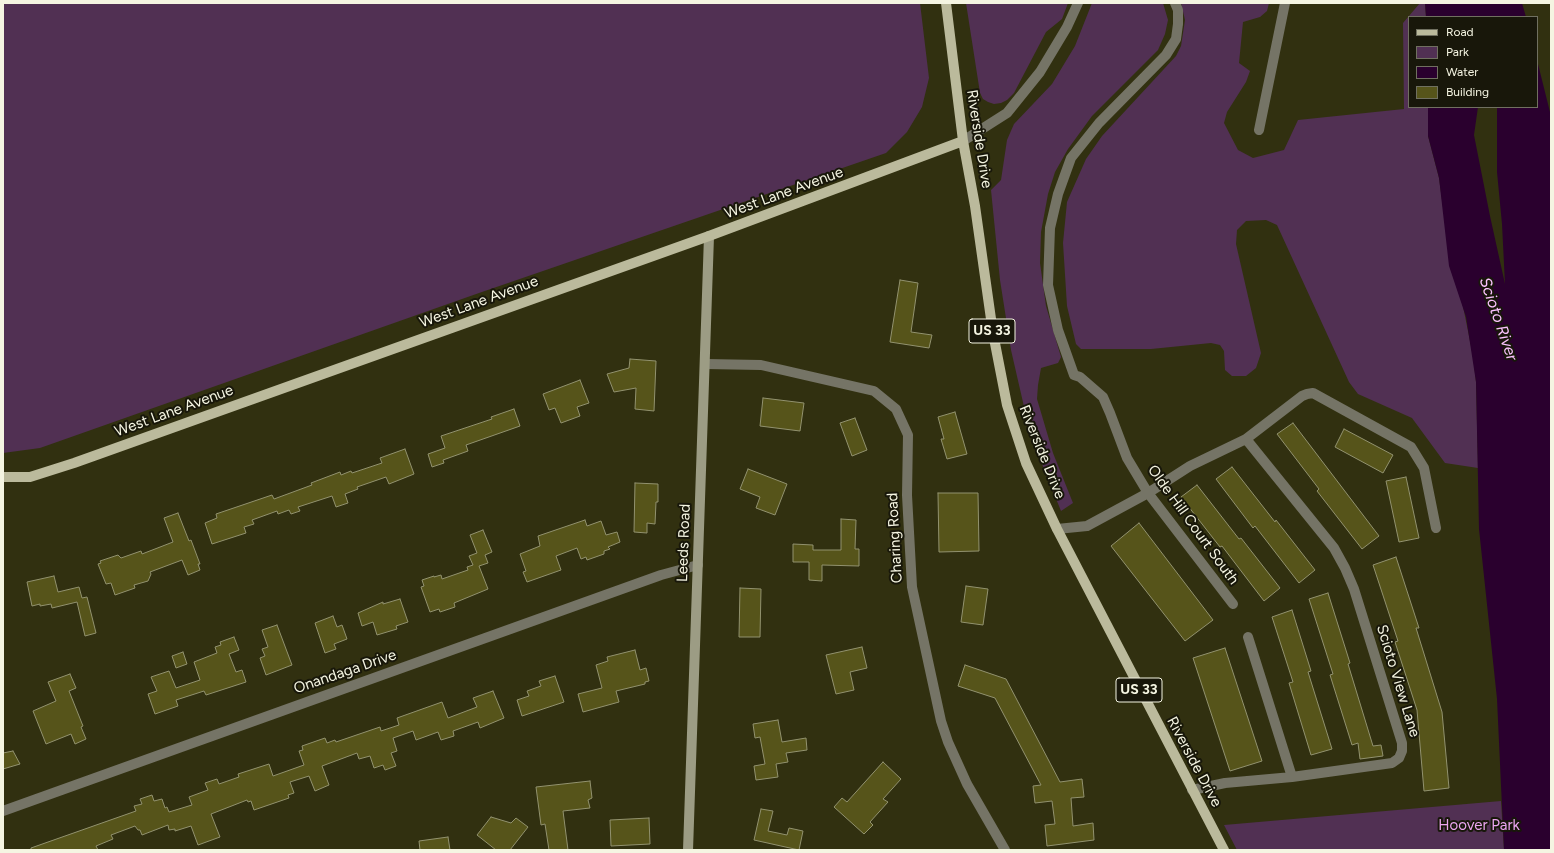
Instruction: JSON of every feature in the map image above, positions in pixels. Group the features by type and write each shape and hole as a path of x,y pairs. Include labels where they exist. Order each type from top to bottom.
{"main road":[{"name":"Riverside Drive","path":"946,3 963,142 975,206 993,333 1007,405 1026,463 1056,529 1224,850"},
{"name":"West Lane Avenue","path":"3,477 30,477 74,463 709,236 963,142"}],"street":[{"path":"963,142 1007,113 1040,72 1067,27 1078,3"},
{"name":"Olde Hill Court South","path":"1175,3 1178,10 1176,39 1166,55 1099,123 1070,158 1058,194 1050,228 1048,285 1058,330 1074,375 1080,377 1103,397 1127,458 1148,493 1233,604"},
{"path":"1259,130 1285,3"},
{"name":"Leeds Road","path":"688,850 706,364 709,236"},
{"name":"Charing Road","path":"706,364 761,365 874,391 896,409 908,435 907,495 912,587 942,721 948,742 967,784 1005,850"},
{"path":"1056,529 1087,526 1148,493 1190,466 1246,439 1302,396 1312,393 1411,447 1424,468 1436,528"},
{"name":"Scioto View Lane","path":"1192,790 1225,783 1292,777 1392,763 1399,758 1402,751 1402,743 1346,568 1334,548 1246,439"},
{"name":"Onandaga Drive","path":"3,811 661,575 698,566"},
{"path":"1248,637 1292,777"}],"green space":[{"path":"3,3 920,3 929,78 922,107 907,132 886,153 479,293 40,448 3,453"},
{"path":"966,3 1068,3 1062,19 1046,32 1014,93 1007,100 1001,103 994,104 988,102 983,99 980,93"},
{"path":"1092,3 1163,3 1168,20 1165,34 1158,50 1092,116 1068,149 1055,172 1048,194 1041,232 1040,263 1046,306 1061,357 1058,363 1041,368 1037,399 1053,453 1073,503 1061,511 1042,464 1025,411 1011,350 1000,280 991,190 1001,180 1007,140 1014,124 1052,84 1075,46"},
{"path":"1181,3 1269,3 1267,11 1260,17 1243,22 1239,63 1250,71 1246,82 1227,112 1224,123 1238,150 1253,158 1284,150 1298,120 1404,109 1403,23 1408,17 1408,108 1428,108 1428,136 1439,178 1443,207 1473,356 1476,382 1478,468 1445,463 1412,418 1358,394 1349,382 1277,225 1266,220 1246,221 1237,230 1236,244 1261,353 1256,368 1246,376 1232,376 1225,370 1224,351 1220,345 1211,343 1151,349 1081,349 1076,344 1067,306 1063,243 1067,202 1086,159 1102,136 1176,56 1181,46 1185,20"},
{"path":"1420,3 1425,3 1426,16 1409,16"},
{"name":"Hoover Park","path":"1501,801 1504,850 1237,850 1224,825"}],"water":[{"path":"1425,3 1522,3 1526,16 1426,16"},
{"name":"Scioto River","path":"1538,64 1551,116 1551,850 1504,850 1497,699 1479,529 1476,382 1466,317 1449,266 1439,178 1428,136 1428,108 1478,108 1474,135 1505,284 1502,224 1497,172 1497,108 1538,108"}],"building":[{"path":"900,280 918,283 911,332 932,335 929,348 890,342"},
{"path":"630,359 656,361 654,411 635,409 636,388 614,392 607,374 629,368"},
{"path":"580,380 589,403 577,407 580,416 561,423 555,408 549,410 543,394"},
{"path":"763,398 804,403 800,431 760,426"},
{"path":"514,409 520,426 466,445 468,451 443,460 444,463 432,467 428,454 445,448 441,436 492,419 491,417"},
{"path":"955,412 967,454 947,459 941,439 944,439 938,417"},
{"path":"855,418 867,450 852,456 840,423"},
{"path":"1293,423 1379,536 1362,549 1317,491 1319,489 1277,434"},
{"path":"1344,429 1393,455 1383,473 1335,447"},
{"path":"405,449 414,474 389,484 386,477 357,487 358,489 345,494 348,503 336,507 332,496 298,507 300,511 291,514 289,510 278,514 277,511 252,520 254,524 244,527 246,533 212,544 205,523 217,518 216,514 272,495 274,499 312,485 311,483 340,472 341,475 351,471 352,473 382,463 380,458"},
{"path":"1232,467 1315,570 1299,583 1255,526 1253,528 1216,479"},
{"path":"748,469 787,484 775,515 756,508 760,497 740,489"},
{"path":"1406,477 1419,538 1399,542 1386,481"},
{"path":"635,483 658,484 658,502 656,502 655,524 647,523 647,533 634,532"},
{"path":"1197,485 1280,588 1264,601 1222,546 1220,547 1181,497"},
{"path":"938,493 978,493 979,551 939,552"},
{"path":"178,513 189,541 191,540 200,564 198,564 200,570 188,575 182,560 150,572 151,574 148,581 134,585 135,588 115,595 111,583 106,584 98,564 101,563 100,561 118,555 121,558 141,551 142,554 173,542 164,518"},
{"path":"841,519 856,520 855,549 859,549 859,566 822,565 822,581 809,580 809,562 793,562 793,544 813,545 813,550 841,550"},
{"path":"585,520 587,526 601,521 606,535 617,532 620,542 608,547 610,549 604,551 604,554 587,560 586,557 581,559 577,548 556,556 561,570 527,582 523,572 526,571 520,554 540,546 538,536"},
{"path":"1139,523 1213,620 1185,641 1111,546"},
{"path":"483,530 492,552 485,555 488,563 479,566 488,589 454,603 455,607 440,612 439,609 430,612 421,587 424,586 422,580 441,575 442,579 468,570 467,567 473,565 469,556 477,553 470,535"},
{"path":"1396,557 1419,628 1416,628 1442,712 1449,788 1424,791 1417,710 1395,642 1398,641 1373,565"},
{"path":"54,576 58,592 79,587 82,598 87,597 96,633 85,636 77,602 52,608 51,604 32,606 27,582"},
{"path":"966,586 988,589 983,625 961,622"},
{"path":"740,588 761,589 760,637 739,637"},
{"path":"1328,593 1350,663 1348,664 1373,746 1381,745 1383,756 1360,759 1358,743 1352,745 1330,675 1333,674 1309,599"},
{"path":"400,599 408,622 396,626 397,629 377,635 373,622 362,626 358,613 383,602 383,604"},
{"path":"1292,610 1311,671 1308,672 1332,749 1311,755 1289,683 1293,682 1272,617"},
{"path":"333,616 337,627 342,625 347,639 334,644 336,649 325,653 315,623"},
{"path":"277,625 292,665 266,675 260,658 265,656 262,649 268,647 262,630"},
{"path":"234,637 239,650 229,654 236,672 242,670 246,682 206,695 204,691 176,700 178,706 155,714 148,694 157,691 151,677 169,671 176,688 200,680 194,662 217,653 215,647 221,645 220,642"},
{"path":"862,647 867,668 850,672 854,690 836,694 826,655"},
{"path":"1225,648 1262,761 1230,771 1193,658"},
{"path":"635,650 640,670 646,668 649,681 645,682 645,684 616,691 619,702 583,712 578,694 602,688 596,665 608,661 607,657"},
{"path":"183,652 187,664 176,668 172,656"},
{"path":"965,665 1006,679 1060,782 1082,779 1084,797 1071,798 1073,826 1093,823 1094,840 1047,846 1045,825 1055,824 1052,801 1035,803 1033,786 1041,785 995,698 958,686"},
{"path":"70,674 76,688 69,691 83,726 81,727 86,739 75,744 71,734 46,744 33,711 56,701 48,682"},
{"path":"555,676 564,702 522,716 517,700 529,696 527,691 541,686 539,681"},
{"path":"493,691 504,718 480,728 478,722 453,731 454,736 441,740 438,732 416,740 413,731 393,738 397,751 391,753 396,766 385,770 383,765 374,768 370,756 359,759 357,753 322,766 329,785 315,791 309,776 290,782 294,793 288,795 289,798 254,810 251,801 248,802 247,800 211,814 220,837 198,845 191,826 175,831 175,829 169,830 168,825 142,835 140,830 138,830 135,826 111,835 113,839 96,846 98,850 31,850 31,848 136,811 134,806 142,804 140,799 152,795 154,801 162,799 165,808 167,807 169,812 192,805 189,797 208,790 205,783 217,779 219,784 239,777 238,774 269,764 273,776 304,765 299,751 303,750 302,746 325,738 327,743 335,740 336,742 380,727 381,731 399,725 397,718 442,702 448,718 477,707 473,698"},
{"path":"778,720 782,742 806,738 807,750 786,753 788,762 776,764 778,777 756,780 754,766 765,764 760,737 755,738 753,724"},
{"path":"13,751 20,764 3,769 3,753"},
{"path":"883,762 901,779 883,799 888,802 870,822 873,825 864,834 834,807 842,798 847,802"},
{"path":"590,781 592,798 588,800 590,808 563,811 568,850 549,850 545,824 541,825 536,787"},
{"path":"761,809 773,811 768,831 787,835 789,828 803,831 799,850 754,840"},
{"path":"491,817 511,823 516,818 528,827 510,850 496,850 477,835"},
{"path":"649,818 650,844 611,846 610,820"},
{"path":"448,837 450,850 420,850 419,841"}]}
